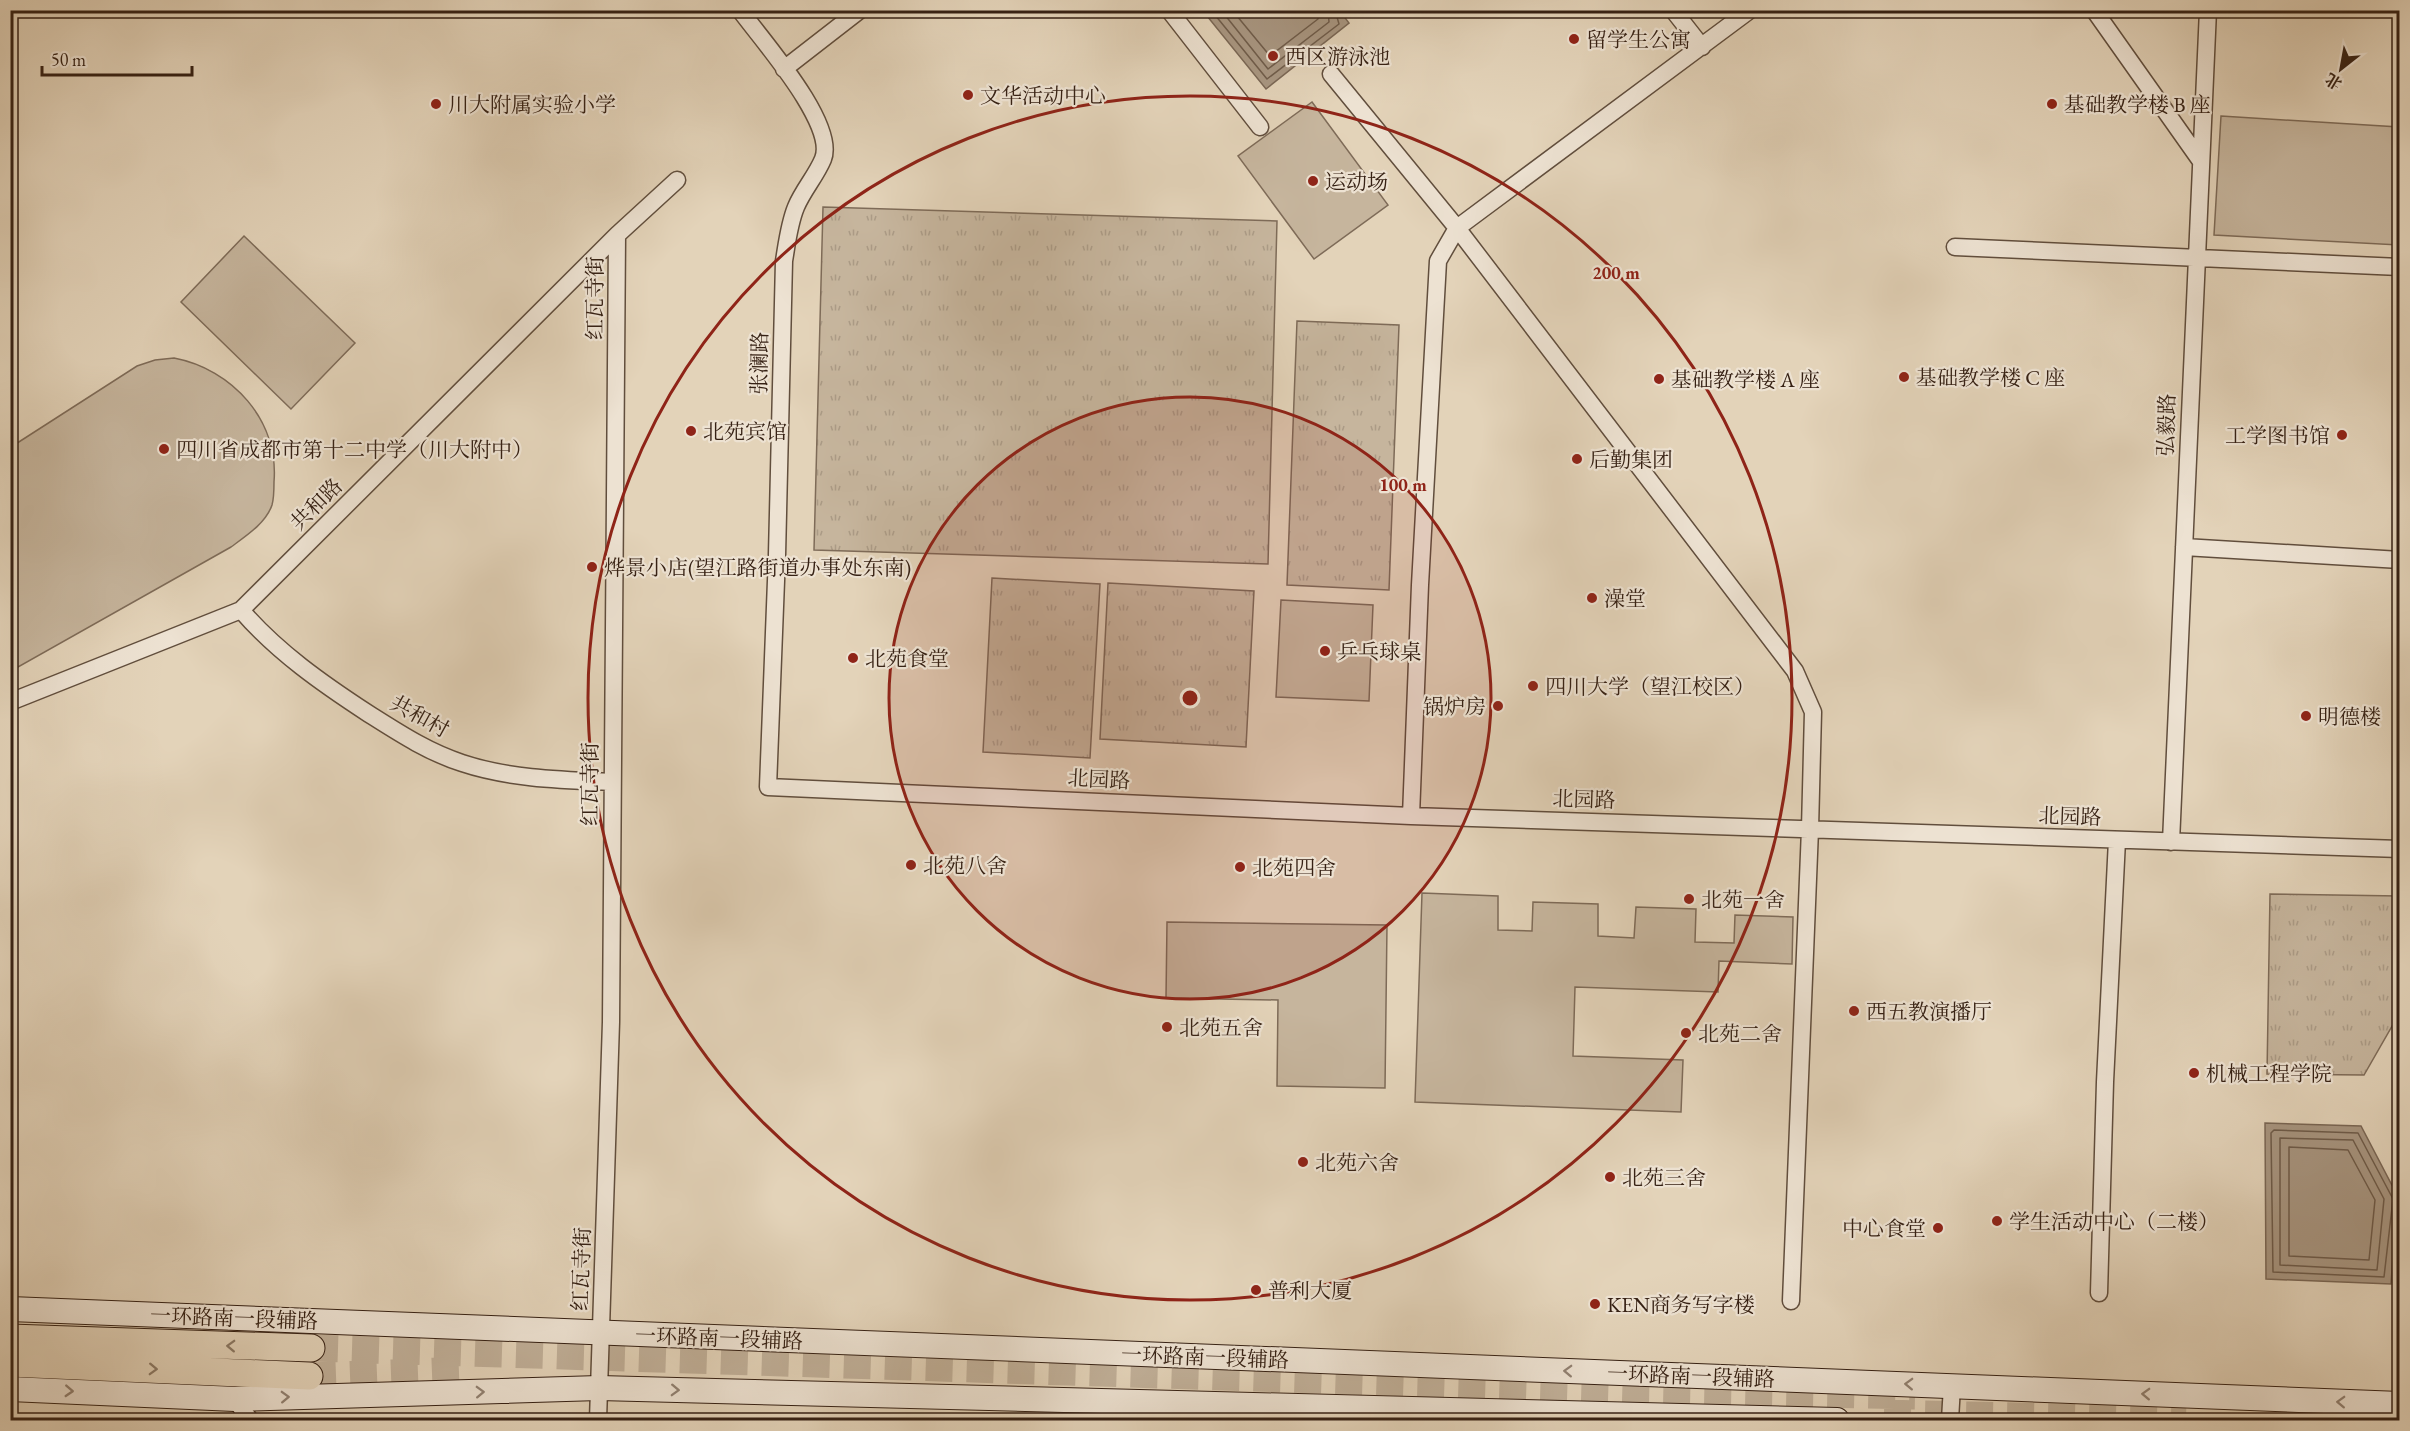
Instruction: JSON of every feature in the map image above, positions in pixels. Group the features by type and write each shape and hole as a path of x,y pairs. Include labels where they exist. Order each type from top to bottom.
{"main road":[{"name":"一环路南一段辅路","path":"10,1310 2400,1404"},
{"path":"10,1338 311,1348"},
{"path":"10,1363 309,1376"},
{"name":"一环路南一段辅路","path":"10,1389 235,1399 599,1388 1185,1413 1837,1420"}],"street":[{"name":"张澜路","path":"740,10 818,119 825,142 824,157 796,206 788,232 784,261 777,555 768,787"},
{"path":"784,69 860,10"},
{"path":"1169,10 1260,127"},
{"path":"1673,10 1702,47"},
{"path":"1411,816 1420,585 1438,261 1457,228 1750,10"},
{"path":"2094,10 2200,160"},
{"name":"弘毅路","path":"2172,842 2208,10"},
{"path":"1331,74 1457,228 1795,671 1812,712 1810,829 1791,1301"},
{"name":"共和路","path":"10,702 241,610 617,235 677,180"},
{"name":"红瓦寺街","path":"598,1420 611,1022 617,235"},
{"path":"1955,247 2400,267"},
{"path":"2184,546 2400,560"},
{"name":"共和村","path":"241,610 261,634 286,656 416,744 462,763 511,775 612,782"},
{"name":"北园路","path":"768,787 1411,816 2400,849"},
{"path":"2099,1293 2105,1082 2117,840"},
{"path":"1950,1420 1952,1386"},
{"path":"235,1399 250,1420"}],"green space":[{"name":"运动场","path":"1312,102 1388,205 1314,259 1238,156"},
{"path":"2221,116 2399,127 2399,245 2214,235"},
{"name":"运动场","path":"823,207 1277,221 1268,564 814,550"},
{"path":"244,236 355,343 291,409 181,302"},
{"path":"1297,321 1399,325 1389,590 1287,585"},
{"path":"174,358 215,373 248,401 260,418 269,438 274,459 274,496 269,512 255,529 231,547 11,671 11,447 137,366 155,360"},
{"path":"992,578 1100,584 1090,758 983,752"},
{"path":"1108,583 1254,591 1246,747 1100,739"},
{"name":"乒乓球桌","path":"1281,600 1373,605 1369,701 1276,697"},
{"path":"1422,893 1498,896 1498,930 1532,931 1533,902 1598,904 1598,936 1634,938 1636,907 1696,909 1695,942 1734,943 1735,915 1793,917 1792,964 1719,961 1718,992 1575,987 1573,1056 1683,1060 1681,1112 1415,1102"},
{"path":"2270,894 2399,896 2399,1014 2364,1075 2267,1074"},
{"path":"1167,922 1387,925 1385,1088 1277,1086 1278,1000 1166,998"}],"water":[{"name":"西区游泳池","path":"1203,11 1340,11 1349,23 1266,89"},
{"path":"2265,1123 2361,1126 2397,1195 2391,1284 2266,1279"}],"tunnel":[{"path":"311,1348 1633,1390 1915,1396"},
{"path":"309,1376 466,1370"},
{"path":"1884,1413 2186,1420"}],"place":[{"name":"留学生公寓","path":"1574,39"},
{"name":"西区游泳池","path":"1273,56"},
{"name":"文华活动中心","path":"968,95"},
{"name":"川大附属实验小学","path":"436,104"},
{"name":"基础教学楼 B 座","path":"2052,104"},
{"name":"运动场","path":"1313,181"},
{"name":"基础教学楼 C 座","path":"1904,377"},
{"name":"基础教学楼 A 座","path":"1659,379"},
{"name":"北苑宾馆","path":"691,431"},
{"name":"工学图书馆","path":"2342,435"},
{"name":"四川省成都市第十二中学（川大附中）","path":"164,449"},
{"name":"后勤集团","path":"1577,459"},
{"name":"烨景小店(望江路街道办事处东南)","path":"592,567"},
{"name":"澡堂","path":"1592,598"},
{"name":"乒乓球桌","path":"1325,651"},
{"name":"北苑食堂","path":"853,658"},
{"name":"四川大学（望江校区）","path":"1533,686"},
{"name":"锅炉房","path":"1498,706"},
{"name":"明德楼","path":"2306,716"},
{"name":"北苑八舍","path":"911,865"},
{"name":"北苑四舍","path":"1240,867"},
{"name":"北苑一舍","path":"1689,899"},
{"name":"西五教演播厅","path":"1854,1011"},
{"name":"北苑五舍","path":"1167,1027"},
{"name":"北苑二舍","path":"1686,1033"},
{"name":"机械工程学院","path":"2194,1073"},
{"name":"北苑六舍","path":"1303,1162"},
{"name":"北苑三舍","path":"1610,1177"},
{"name":"学生活动中心（二楼）","path":"1997,1221"},
{"name":"中心食堂","path":"1938,1228"},
{"name":"普利大厦","path":"1256,1290"},
{"name":"KEN商务写字楼","path":"1595,1304"}]}
